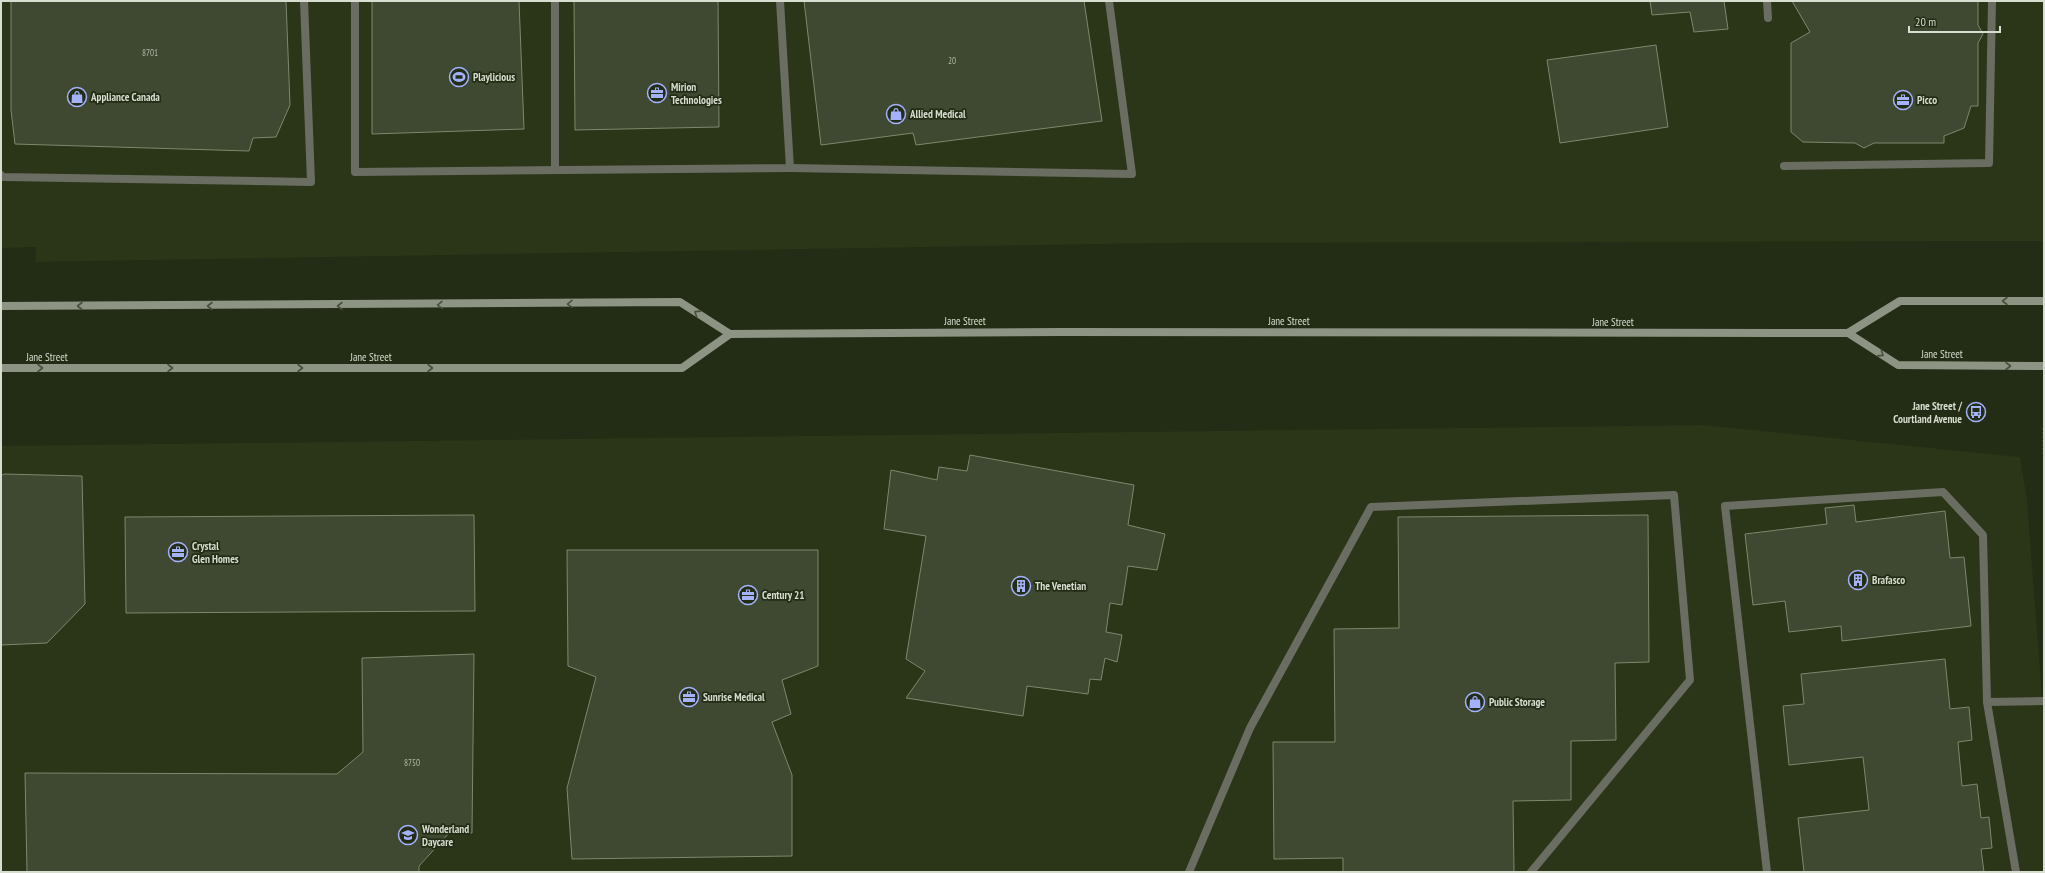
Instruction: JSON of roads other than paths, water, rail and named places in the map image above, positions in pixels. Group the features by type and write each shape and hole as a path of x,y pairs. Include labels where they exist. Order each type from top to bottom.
{"main road":[{"path":"1848,333 1900,301 2044,301"},
{"path":"1,306 680,302 730,334"},
{"name":"Jane Street","path":"1,368 682,368 730,334 1054,332 1848,333 1898,365 2044,366"}],"lane":[{"path":"1,175 3,177 310,182 304,1"},
{"path":"355,1 356,172 790,168 1132,174 1109,1"},
{"path":"555,1 555,170"},
{"path":"780,1 790,168"},
{"path":"1767,1 1768,18"},
{"path":"1784,166 1989,163 1992,1"},
{"path":"1767,872 1725,506 1943,492 1983,535 1987,702 2016,872"},
{"path":"1189,872 1250,728 1371,507 1674,495 1690,680 1531,872"},
{"path":"1987,702 2044,701"}],"place":[{"name":"Playlicious","path":"459,77"},
{"name":"Mirion Technologies","path":"657,93"},
{"name":"Appliance Canada","path":"77,97"},
{"name":"Picco","path":"1903,100"},
{"name":"Allied Medical","path":"896,114"},
{"name":"Jane Street / Courtland Avenue","path":"1976,412"},
{"name":"Crystal Glen Homes","path":"178,552"},
{"name":"Brafasco","path":"1858,580"},
{"name":"The Venetian","path":"1021,586"},
{"name":"Century 21","path":"748,595"},
{"name":"Sunrise Medical","path":"689,697"},
{"name":"Public Storage","path":"1475,702"},
{"name":"Wonderland Daycare","path":"408,835"}]}
